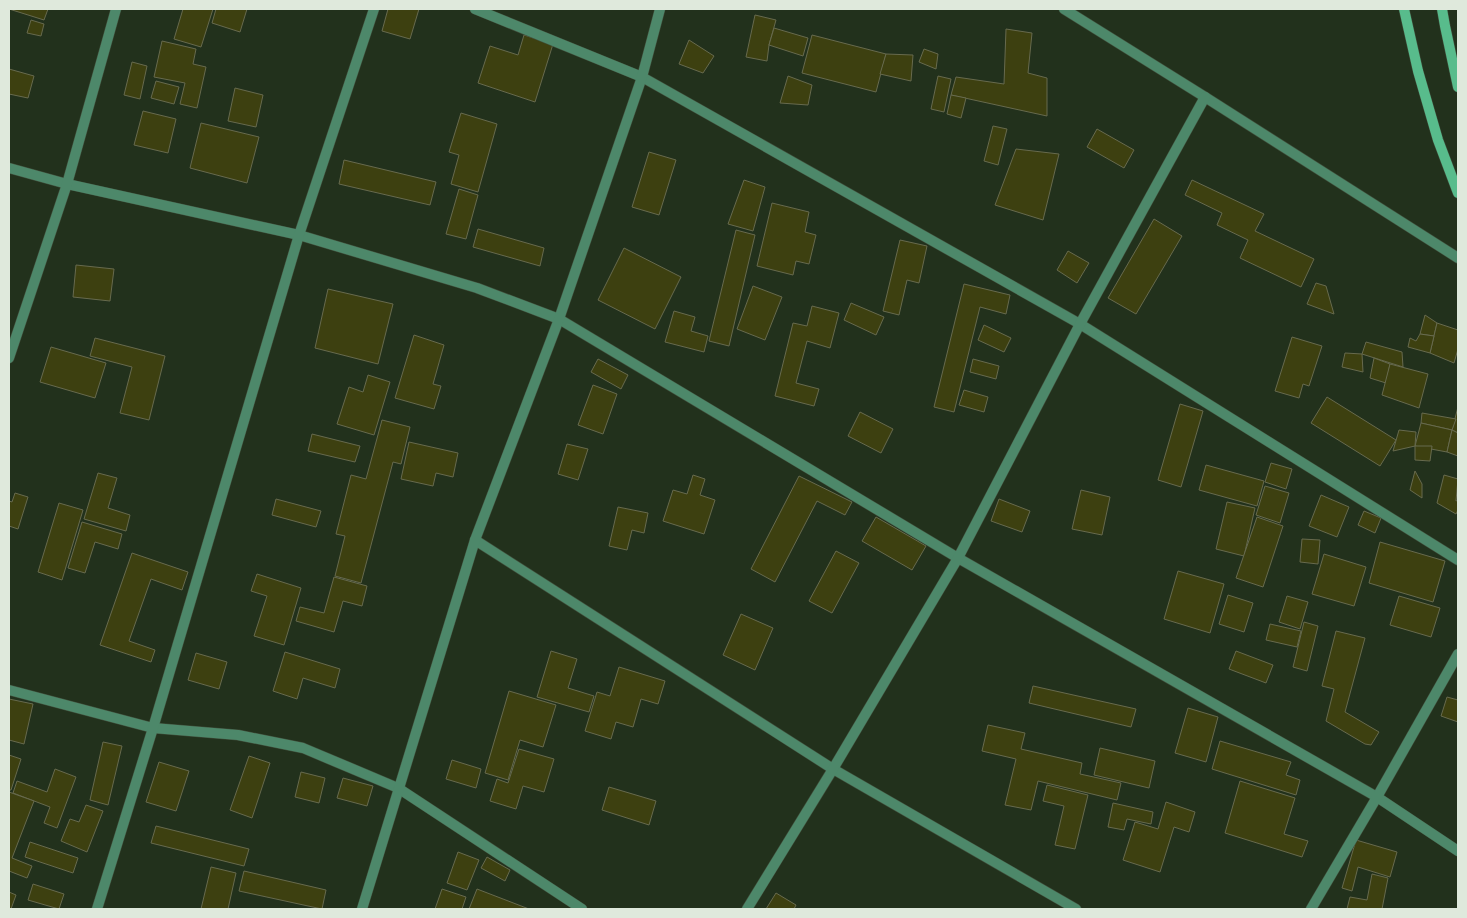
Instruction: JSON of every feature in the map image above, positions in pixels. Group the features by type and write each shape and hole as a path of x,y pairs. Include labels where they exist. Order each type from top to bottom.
{"street":[{"path":"9,358 68,184 116,9"},
{"path":"96,909 153,728 299,235 374,9"},
{"path":"475,9 642,77 1080,324 1458,560"},
{"path":"362,909 475,540 559,319 642,77 660,9"},
{"path":"1064,9 1205,96 1458,258"},
{"path":"1404,9 1418,71 1435,132 1458,193"},
{"path":"1442,9 1458,87"},
{"path":"747,909 833,769 958,558 1080,324 1205,96"},
{"path":"9,168 68,184 299,235 477,288 559,319 958,558 1377,797 1458,851"},
{"path":"475,540 833,769 1076,909"},
{"path":"1311,909 1458,654"},
{"path":"9,690 153,728 238,735 303,748 398,788 582,909"}],"building":[{"path":"9,9 48,9 44,20"},
{"path":"183,9 213,9 201,47 174,39"},
{"path":"216,9 247,9 240,32 212,23"},
{"path":"388,9 419,9 410,39 382,31"},
{"path":"755,15 776,20 767,61 746,57"},
{"path":"31,20 44,24 41,36 27,33"},
{"path":"774,28 808,38 803,56 769,45"},
{"path":"1006,29 1032,33 1028,73 1047,78 1047,116 951,95 956,77 1004,84"},
{"path":"524,35 553,44 535,102 478,83 490,46 518,55"},
{"path":"812,35 886,54 876,92 802,73"},
{"path":"689,40 714,56 703,73 679,64"},
{"path":"162,41 196,49 193,64 206,67 197,108 180,104 185,83 154,77"},
{"path":"924,49 938,54 936,69 919,62"},
{"path":"886,54 913,55 911,81 880,74"},
{"path":"132,62 147,66 140,99 124,95"},
{"path":"9,69 34,76 28,98 9,94"},
{"path":"788,76 812,85 808,105 780,103"},
{"path":"938,76 951,79 944,112 931,109"},
{"path":"156,81 179,87 174,104 151,98"},
{"path":"235,88 263,95 256,127 228,121"},
{"path":"951,95 966,98 961,118 947,114"},
{"path":"143,111 176,119 168,153 134,145"},
{"path":"461,113 497,124 478,192 451,184 459,155 449,152"},
{"path":"201,123 259,137 247,183 190,168"},
{"path":"993,126 1007,129 998,165 984,161"},
{"path":"1097,129 1134,150 1124,168 1087,147"},
{"path":"1016,149 1059,154 1043,220 995,205"},
{"path":"649,152 676,160 659,215 632,207"},
{"path":"344,160 436,182 430,205 339,184"},
{"path":"744,180 765,187 753,231 728,224"},
{"path":"1192,180 1264,214 1255,231 1314,259 1301,287 1240,258 1248,240 1217,225 1222,213 1185,195"},
{"path":"459,189 478,195 466,239 446,234"},
{"path":"772,203 809,212 805,232 816,235 809,264 796,261 793,275 757,266"},
{"path":"1154,219 1182,236 1136,314 1108,298"},
{"path":"478,229 544,248 540,266 473,247"},
{"path":"736,230 755,235 729,346 709,341"},
{"path":"900,240 927,246 919,283 907,280 899,315 883,311"},
{"path":"624,248 681,277 655,329 598,300"},
{"path":"1068,251 1089,263 1077,283 1057,270"},
{"path":"76,265 114,269 110,301 73,297"},
{"path":"1316,283 1326,286 1334,314 1307,304"},
{"path":"964,284 1010,295 1006,314 980,307 954,412 934,407"},
{"path":"753,286 782,297 765,340 737,329"},
{"path":"328,289 393,304 378,364 315,348"},
{"path":"851,303 884,317 876,335 844,320"},
{"path":"812,306 839,313 830,348 807,341 796,383 819,389 814,406 775,396 793,323 807,326"},
{"path":"674,311 695,317 691,331 708,336 704,352 665,342"},
{"path":"1425,315 1437,323 1434,336 1420,334"},
{"path":"1437,323 1458,330 1458,349 1454,363 1430,353"},
{"path":"984,325 1011,338 1004,352 978,340"},
{"path":"1420,334 1434,336 1430,353 1408,347 1410,338 1416,341"},
{"path":"414,335 444,345 433,384 441,386 434,409 395,398"},
{"path":"1292,337 1322,346 1309,386 1303,384 1299,398 1275,391"},
{"path":"95,338 165,356 149,420 120,413 132,367 90,356"},
{"path":"1366,342 1402,352 1403,367 1362,354"},
{"path":"51,347 106,363 95,398 40,382"},
{"path":"1345,353 1362,354 1363,372 1342,367"},
{"path":"1374,358 1390,364 1386,383 1370,378"},
{"path":"598,359 628,375 621,389 591,372"},
{"path":"973,359 999,366 996,379 970,372"},
{"path":"1390,364 1428,374 1419,408 1382,395"},
{"path":"368,375 390,382 374,435 337,424 349,387 363,392"},
{"path":"593,385 617,394 603,434 578,425"},
{"path":"964,390 988,397 984,412 959,405"},
{"path":"1327,397 1396,440 1380,466 1311,423"},
{"path":"1180,404 1203,411 1181,487 1158,480"},
{"path":"1458,407 1458,433 1452,430"},
{"path":"860,412 893,429 881,453 848,436"},
{"path":"1422,413 1456,419 1452,430 1421,423"},
{"path":"382,420 410,427 401,464 393,462 361,583 335,576 345,536 336,534 351,475 366,479"},
{"path":"1421,423 1452,430 1447,452 1415,446"},
{"path":"1399,430 1416,432 1415,446 1393,451"},
{"path":"1452,430 1458,433 1458,456 1447,452"},
{"path":"312,434 360,446 355,462 308,451"},
{"path":"409,442 458,453 453,477 436,473 433,486 401,479"},
{"path":"567,444 588,449 578,480 558,474"},
{"path":"1415,446 1432,446 1430,461 1415,460"},
{"path":"1271,463 1292,469 1286,489 1265,482"},
{"path":"1206,465 1264,481 1257,506 1199,490"},
{"path":"1415,471 1422,484 1422,498 1410,490"},
{"path":"98,473 117,478 108,508 130,515 126,531 84,519"},
{"path":"693,475 705,479 700,495 715,500 704,534 663,521 673,490 687,494"},
{"path":"1444,475 1458,479 1456,501 1458,500 1458,510 1456,514 1437,503"},
{"path":"799,476 852,502 845,515 817,501 775,582 751,569"},
{"path":"1265,486 1289,493 1280,523 1256,515"},
{"path":"1081,490 1110,497 1102,535 1072,529"},
{"path":"15,493 28,497 18,529 9,526 9,501 12,502"},
{"path":"1321,495 1349,507 1337,537 1309,526"},
{"path":"276,499 321,511 316,527 272,515"},
{"path":"999,499 1030,511 1022,532 991,521"},
{"path":"1227,502 1255,508 1244,556 1216,549"},
{"path":"59,503 83,510 62,580 38,572"},
{"path":"618,507 648,513 644,533 632,530 627,550 609,546"},
{"path":"1364,511 1381,518 1375,533 1358,525"},
{"path":"876,517 926,546 912,570 862,541"},
{"path":"1257,517 1283,526 1263,587 1236,578"},
{"path":"82,522 122,534 118,549 95,542 85,573 68,568"},
{"path":"1302,539 1320,540 1318,564 1300,562"},
{"path":"1380,542 1445,561 1433,602 1369,583"},
{"path":"836,551 859,563 832,613 809,601"},
{"path":"132,553 188,572 182,590 151,579 129,641 155,650 151,662 100,645"},
{"path":"1324,554 1366,567 1354,606 1312,594"},
{"path":"1178,571 1224,584 1210,633 1164,619"},
{"path":"257,574 301,588 284,645 254,636 267,596 251,591"},
{"path":"334,577 367,586 362,606 343,601 334,632 296,621 300,607 324,613"},
{"path":"1228,595 1253,603 1244,632 1219,624"},
{"path":"1287,596 1308,602 1300,629 1279,622"},
{"path":"1399,596 1440,608 1431,637 1390,625"},
{"path":"741,614 773,628 755,670 723,655"},
{"path":"1304,622 1318,626 1307,671 1293,667"},
{"path":"1270,624 1301,631 1297,647 1266,640"},
{"path":"1336,631 1365,638 1345,712 1379,732 1371,745 1365,744 1326,721 1334,689 1322,686"},
{"path":"551,651 577,659 568,688 594,696 589,712 537,697"},
{"path":"1236,651 1273,665 1266,683 1229,669"},
{"path":"285,652 340,669 335,688 303,678 297,699 273,691"},
{"path":"196,653 227,662 219,689 188,680"},
{"path":"619,667 665,681 658,704 641,699 633,727 616,722 611,739 585,731 597,692 610,696"},
{"path":"1033,686 1136,709 1131,727 1029,703"},
{"path":"509,691 556,705 543,747 520,740 508,780 485,773"},
{"path":"1447,697 1458,700 1458,722 1441,716"},
{"path":"9,699 33,704 24,744 9,740"},
{"path":"1188,708 1218,717 1206,762 1175,753"},
{"path":"988,725 1025,733 1021,749 1082,763 1080,774 1121,783 1117,800 1038,781 1031,810 1005,805 1016,759 982,751"},
{"path":"1220,741 1291,762 1286,775 1300,780 1296,795 1212,769"},
{"path":"103,742 122,746 108,805 90,800"},
{"path":"1100,748 1155,761 1149,788 1094,775"},
{"path":"519,749 554,759 544,792 523,786 516,809 490,801 497,779 508,783"},
{"path":"9,755 21,759 11,790 9,790"},
{"path":"249,756 270,763 252,818 230,810"},
{"path":"452,760 481,769 476,788 446,779"},
{"path":"159,762 189,771 176,811 146,802"},
{"path":"55,769 76,777 57,828 44,823 50,807 13,793 17,781 47,792"},
{"path":"301,772 325,778 319,803 295,797"},
{"path":"343,778 373,786 367,806 337,798"},
{"path":"1240,781 1295,798 1284,834 1308,841 1302,857 1225,833"},
{"path":"1047,785 1088,795 1075,849 1055,845 1064,806 1043,801"},
{"path":"609,787 656,801 649,825 602,810"},
{"path":"9,792 34,801 12,858 32,866 27,878 9,871"},
{"path":"1166,802 1195,812 1189,832 1174,827 1160,872 1123,860 1135,822 1158,829"},
{"path":"1113,803 1153,812 1151,824 1127,819 1124,830 1108,827"},
{"path":"86,805 103,811 87,852 61,841 70,819 79,822"},
{"path":"156,826 249,849 244,866 151,843"},
{"path":"1356,840 1397,852 1390,877 1358,867 1352,891 1342,888"},
{"path":"30,842 78,858 73,873 25,857"},
{"path":"458,852 479,860 467,890 447,883"},
{"path":"487,857 510,870 505,881 481,868"},
{"path":"211,867 236,873 228,909 201,909"},
{"path":"244,871 326,890 322,909 239,891"},
{"path":"1372,874 1388,878 1382,909 1347,909 1350,897 1367,900"},
{"path":"33,884 64,894 59,909 28,900"},
{"path":"442,889 466,897 462,909 435,909"},
{"path":"477,889 529,909 469,909"},
{"path":"9,892 16,895 11,909 9,909"},
{"path":"776,893 796,905 794,909 766,909"}]}
